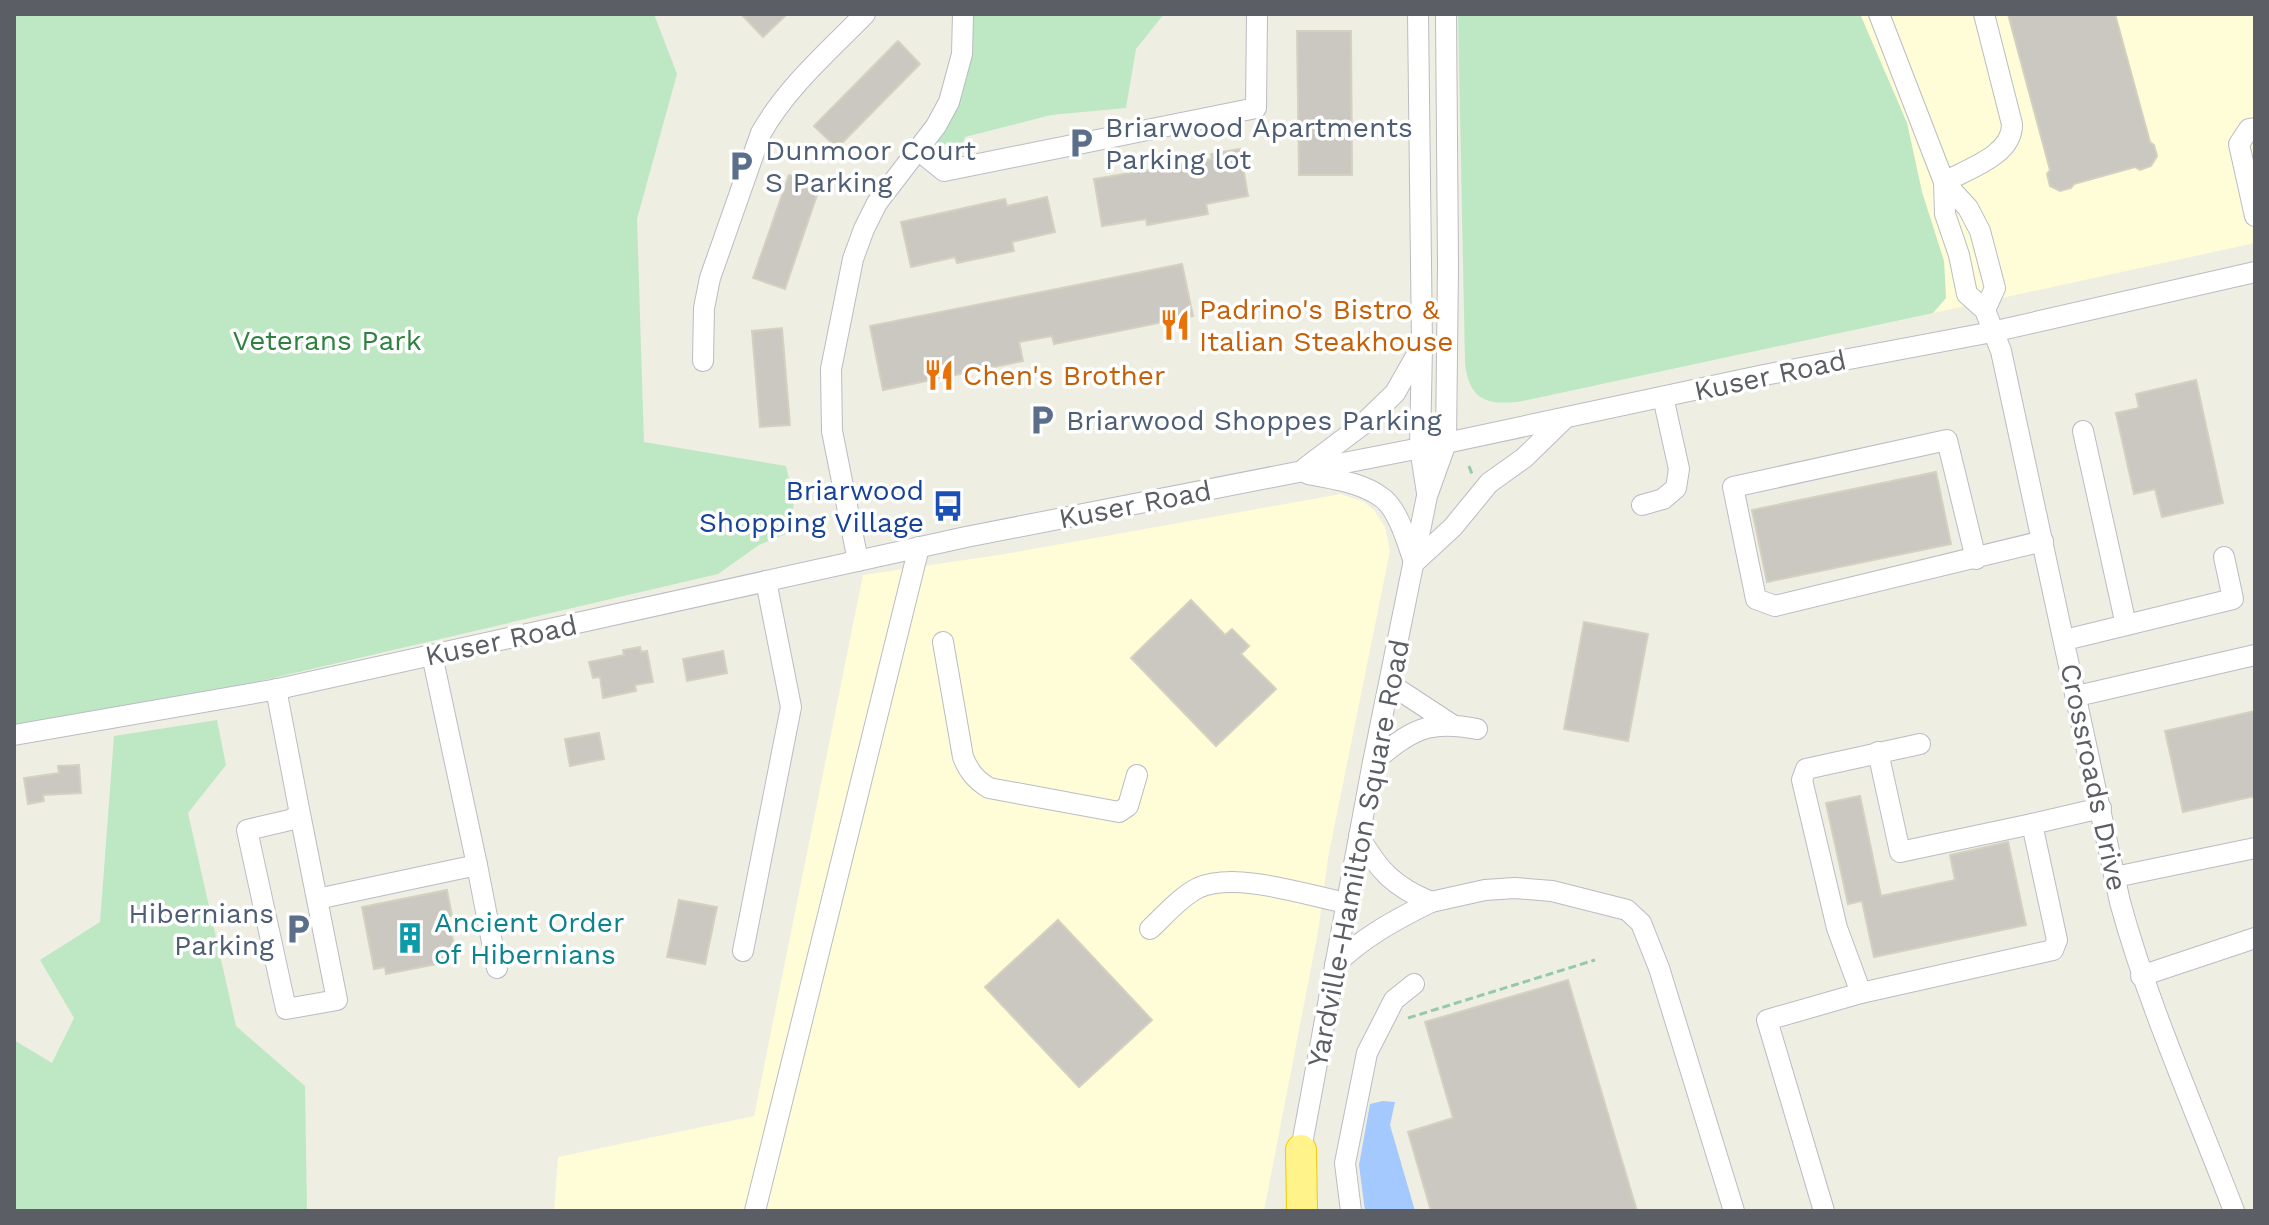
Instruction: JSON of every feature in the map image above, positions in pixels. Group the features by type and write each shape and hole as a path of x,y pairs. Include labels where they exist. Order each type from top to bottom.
{"highway":[{"path":"1289,1211 1300,1156"},
{"path":"1300,1156 1302,1211"}],"street":[{"path":"703,361 704,308 710,278 761,133 788,94 865,14"},
{"path":"858,561 832,431 831,369 853,259 864,229 877,203 936,126 957,80 962,54 963,14"},
{"path":"918,150 944,171 1256,108 1257,14"},
{"name":"Yardville-Hamilton Square Road","path":"1418,14 1422,346 1420,448 1427,496"},
{"name":"Yardville-Hamilton Square Road","path":"1300,1156 1373,762 1427,496 1446,443 1446,14"},
{"path":"1879,14 1944,182 1945,214 1959,255 1967,294 1985,310 1995,288 1980,231 1968,208 1944,182"},
{"path":"1944,182 1995,154 2012,135 2012,124 1984,14"},
{"path":"2255,128 2249,129 2239,144 2250,172 2255,216"},
{"name":"Kuser Road","path":"14,735 276,689 919,547 1992,332 2255,272"},
{"name":"Crossroads Drive","path":"1985,310 2001,351 2115,877 2141,976 2234,1211"},
{"path":"1300,472 1362,425 1395,393 1422,346"},
{"path":"1642,505 1663,499 1676,488 1679,469 1663,397"},
{"path":"1300,472 1354,484 1383,498 1403,530 1414,563 1453,527 1489,483 1524,458 1564,418"},
{"path":"2083,431 2126,625"},
{"path":"1976,559 1947,440 1733,487 1756,599 1775,606 1976,559 2043,541"},
{"path":"755,1211 919,547"},
{"path":"2065,640 2233,599 2224,557"},
{"path":"743,951 791,707 766,581"},
{"path":"943,642 963,757 968,770 978,781 989,788 1119,812 1128,806 1137,775"},
{"path":"432,655 497,968"},
{"path":"2077,696 2255,655"},
{"path":"1390,684 1451,724"},
{"path":"276,689 337,1000 286,1009 247,830 290,820 300,814"},
{"path":"1373,762 1402,738 1421,728 1451,724 1477,729"},
{"path":"1861,993 1837,928 1802,780 1806,769 1920,744"},
{"path":"1878,752 1900,852 2101,808"},
{"path":"1824,1211 1767,1020 1861,993 2053,950 2057,940 2032,824"},
{"path":"1359,836 1375,864 1394,882 1431,902"},
{"path":"2115,877 2255,848"},
{"path":"317,899 477,865"},
{"path":"1150,929 1194,890 1216,883 1253,884 1346,903"},
{"path":"1335,965 1357,944 1386,924 1431,902 1485,890 1515,888 1587,898 1627,910 1641,923 1659,968 1734,1211"},
{"path":"2141,976 2255,938"},
{"path":"1351,1211 1345,1163 1367,1053 1394,1000 1414,984"}],"path":[{"path":"1469,466 1474,478"},
{"path":"1385,1017 1398,1021 1595,960"}],"shaded area":[{"path":"1860,14 2255,14 2255,243 1933,313 1946,298 1944,261 1922,192 1907,123"},
{"path":"1341,494 1364,502 1374,510 1385,527 1390,551 1328,858 1318,932 1264,1211 554,1211 558,1157 754,1116 863,575 1005,554"}],"green space":[{"name":"Veterans Park","path":"14,14 654,14 677,74 637,219 644,442 786,466 794,500 791,532 759,545 718,574 209,693 14,731"},
{"path":"969,14 1164,14 1136,49 1126,108 1051,115 965,137 960,152 939,153 933,141"},
{"path":"1458,14 1860,14 1907,123 1922,192 1944,261 1946,298 1933,313 1523,401 1500,403 1482,398 1471,386 1465,363"},
{"path":"217,720 226,765 188,813 236,1026 305,1086 307,1211 14,1211 14,1040 52,1063 74,1018 40,960 100,922 114,736"}],"water":[{"path":"1395,1102 1390,1125 1415,1211 1365,1211 1359,1165 1370,1104"}],"building":[{"path":"741,14 787,14 763,37"},
{"path":"2008,14 2115,14 2150,142 2157,156 2151,166 2140,170 2135,167 2074,184 2060,191 2050,186 2047,174 2050,170"},
{"path":"1297,31 1351,31 1352,175 1299,175"},
{"path":"898,41 920,64 837,148 814,126"},
{"path":"1240,149 1248,196 1206,204 1208,214 1147,225 1146,219 1102,226 1094,179 1212,159 1211,154"},
{"path":"789,175 820,186 785,289 753,278"},
{"path":"1047,197 1055,232 1012,242 1014,251 957,263 955,257 911,267 901,222 1005,199 1007,206"},
{"path":"1182,264 1193,316 1054,344 1052,336 1019,342 1023,361 883,390 870,326"},
{"path":"782,328 790,425 760,427 752,331"},
{"path":"2196,380 2223,503 2162,517 2155,489 2134,494 2116,413 2139,408 2136,394"},
{"path":"1936,472 1951,544 1767,582 1752,510"},
{"path":"1191,600 1225,635 1232,629 1249,646 1241,654 1276,689 1216,746 1131,658"},
{"path":"1584,622 1648,634 1628,741 1564,729"},
{"path":"640,647 641,652 647,651 653,682 635,685 636,691 603,698 600,677 593,678 589,662 624,655 623,650"},
{"path":"723,651 727,673 687,681 683,659"},
{"path":"2255,711 2255,796 2183,812 2165,731"},
{"path":"599,733 604,759 570,766 565,739"},
{"path":"79,765 81,793 43,795 44,801 28,804 24,778 59,773 58,766"},
{"path":"1860,796 1881,896 1955,880 1950,855 2008,842 2026,925 1874,957 1862,901 1848,904 1826,803"},
{"name":"Ancient Order of Hibernians","path":"447,890 452,916 448,916 457,960 386,974 385,967 374,969 362,907"},
{"path":"679,900 717,907 705,964 667,957"},
{"path":"1058,920 1152,1020 1079,1087 985,987"},
{"path":"1568,980 1637,1211 1431,1211 1408,1132 1453,1118 1425,1022"}],"place":[{"name":"Briarwood Apartments Parking lot","path":"1081,143"},
{"name":"Dunmoor Court S Parking","path":"741,166"},
{"name":"Padrino's Bistro & Italian Steakhouse","path":"1175,325"},
{"name":"Chen's Brother","path":"939,375"},
{"name":"Briarwood Shoppes Parking","path":"1042,420"},
{"name":"Briarwood Shopping Village","path":"948,506"},
{"name":"Hibernians Parking","path":"298,929"},
{"name":"Ancient Order of Hibernians","path":"410,938"}]}
